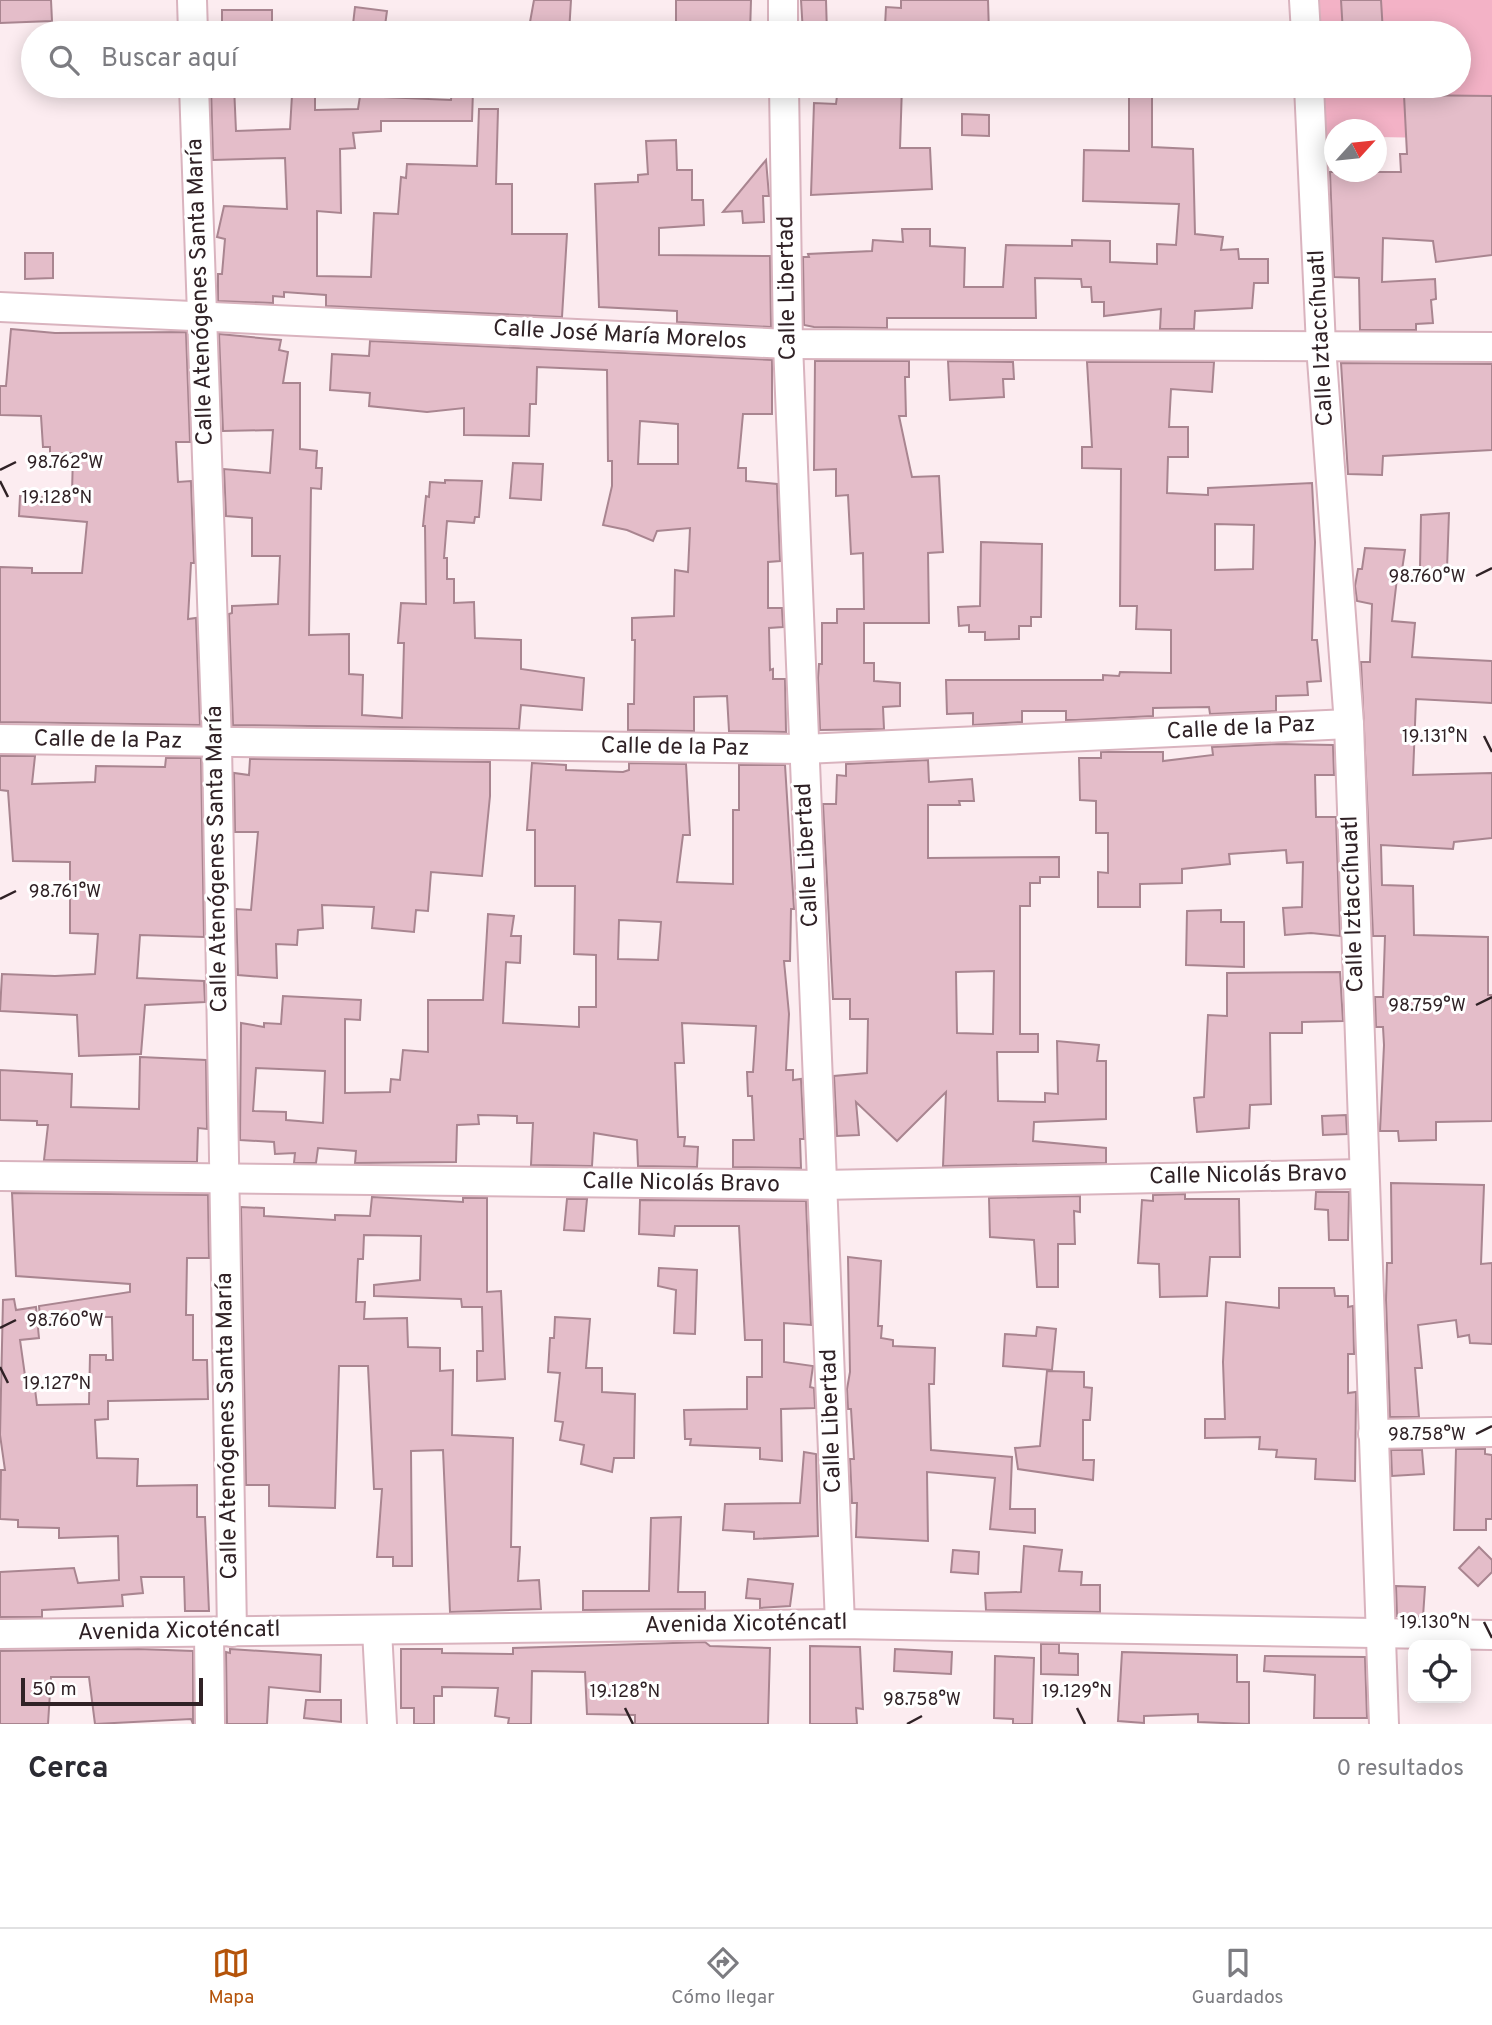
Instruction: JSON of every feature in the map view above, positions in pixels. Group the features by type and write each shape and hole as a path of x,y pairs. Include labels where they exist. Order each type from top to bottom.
{"street":[{"path":"192,0 193,21"},
{"path":"783,0 783,21"},
{"path":"1304,0 1305,21"},
{"name":"Calle Atenógenes Santa María","path":"194,98 217,743 224,1179 220,1632 210,1724"},
{"name":"Calle Libertad","path":"784,98 788,344 840,1624"},
{"name":"Calle Iztaccíhuatl","path":"1309,98 1321,346 1349,724 1378,1631 1384,1724"},
{"name":"Calle José María Morelos","path":"0,307 788,344 1492,347"},
{"name":"Calle de la Paz","path":"0,738 804,749 1349,724"},
{"name":"Calle Nicolás Bravo","path":"0,1176 823,1185 1363,1174"},
{"path":"1373,1434 1492,1432"},
{"name":"Avenida Xicoténcatl","path":"0,1634 840,1624 1492,1635"},
{"path":"377,1630 382,1724"}],"shaded area":[{"path":"1304,0 1492,0 1492,139 1387,137 1387,119 1324,119 1324,137 1311,136 1309,98 1471,98 1471,21 1305,21"}],"building":[{"path":"0,0 51,0 52,21 0,23"},
{"path":"534,0 571,0 570,21 530,21"},
{"path":"676,0 751,0 750,21 676,21"},
{"path":"801,0 826,0 827,21 802,21"},
{"path":"901,0 988,0 989,21 885,21 886,7 901,8"},
{"path":"1341,0 1381,0 1382,21 1342,21"},
{"path":"355,7 387,11 386,21 353,21"},
{"path":"222,10 272,10 272,21 222,21"},
{"path":"1492,96 1492,255 1436,262 1433,241 1383,238 1382,282 1435,279 1436,299 1431,300 1433,323 1416,324 1416,330 1360,330 1359,278 1334,277 1330,182 1387,182 1387,172 1401,172 1400,154 1407,154 1404,98"},
{"path":"211,98 235,98 236,131 290,129 292,98 315,98 315,110 358,109 360,98 473,98 472,121 381,121 381,131 353,133 355,148 340,149 341,213 317,211 317,276 371,277 374,213 398,214 401,177 406,178 407,164 477,166 479,109 498,109 496,184 512,184 512,234 567,234 562,317 326,306 326,295 284,292 284,297 273,296 273,303 218,301 218,274 222,274 225,239 217,237 224,206 287,209 285,158 213,160"},
{"path":"837,98 902,98 900,148 930,148 932,189 811,195 814,103 836,104"},
{"path":"1129,98 1152,98 1152,147 1193,149 1195,234 1223,237 1221,250 1238,249 1239,259 1268,259 1268,283 1254,283 1252,308 1195,311 1194,329 1160,329 1161,309 1104,316 1104,302 1092,302 1091,287 1082,287 1081,279 1035,278 1036,318 887,318 887,328 804,325 803,257 809,257 808,254 872,251 873,240 903,242 902,229 930,229 930,246 965,248 964,287 1003,287 1006,245 1072,246 1072,240 1110,241 1110,262 1157,264 1157,244 1176,245 1179,204 1083,201 1084,150 1129,151"},
{"path":"962,114 989,115 989,136 962,135"},
{"path":"676,140 677,170 692,170 692,200 703,200 704,225 659,228 659,255 770,256 771,327 677,322 677,311 599,307 595,184 638,182 638,175 648,174 646,141"},
{"path":"766,160 769,196 763,196 764,222 743,223 742,211 723,212"},
{"path":"25,253 53,253 53,278 25,279"},
{"path":"11,329 55,333 186,332 190,442 176,442 178,482 191,481 194,563 191,563 188,619 196,618 200,725 0,722 0,567 32,568 32,573 82,573 87,522 19,516 20,496 69,499 69,494 72,494 73,453 50,454 50,447 43,447 41,416 0,415 0,386 6,386"},
{"path":"219,334 281,340 279,350 288,352 283,383 300,383 300,449 317,451 316,468 322,468 321,489 311,488 309,635 349,634 349,674 363,675 362,715 402,718 404,643 398,643 401,603 426,604 423,526 426,496 429,497 430,482 445,483 445,480 482,481 479,517 475,517 474,523 447,521 444,558 447,558 447,579 454,579 454,603 474,602 475,638 521,640 521,669 584,678 582,710 521,705 519,729 233,725 229,614 232,613 232,606 278,604 280,556 252,556 252,518 226,516 224,469 270,473 273,430 223,431"},
{"path":"370,341 772,360 772,414 743,414 738,468 746,468 746,481 777,484 780,561 768,562 768,608 782,608 783,627 769,628 770,670 773,669 773,679 785,679 786,732 729,731 727,696 694,697 694,731 628,730 628,704 634,704 635,640 632,640 632,618 674,616 675,570 688,572 690,528 657,531 653,541 627,530 603,525 612,486 612,461 608,461 607,370 537,367 536,404 530,404 529,436 464,435 464,408 427,412 369,406 370,393 330,390 332,354 369,356","holes":["640,421 678,424 678,464 638,464"]},
{"path":"815,361 909,361 909,377 905,377 906,416 899,416 912,477 939,476 943,552 928,553 929,623 864,623 864,663 874,663 874,681 900,683 900,706 883,707 884,729 820,730 818,678 819,664 822,664 822,623 837,623 837,609 864,609 863,553 851,554 848,495 836,496 836,469 814,470"},
{"path":"948,361 1013,362 1014,379 1003,379 1004,397 950,400"},
{"path":"1087,362 1214,362 1212,392 1171,389 1169,427 1188,427 1188,457 1168,457 1167,493 1208,495 1208,488 1312,483 1315,542 1312,640 1317,640 1321,681 1307,682 1308,695 1276,696 1276,711 1210,714 1209,707 1153,708 1153,716 1066,720 1066,711 1022,711 1022,722 973,725 973,713 947,714 946,680 1103,680 1103,675 1119,676 1120,672 1171,673 1171,630 1136,629 1137,606 1120,606 1121,469 1082,468 1082,447 1092,447","holes":["1215,524 1254,525 1253,569 1215,570"]},
{"path":"1341,363 1492,364 1492,450 1383,456 1382,475 1348,474"},
{"path":"513,463 543,464 541,500 510,498"},
{"path":"1449,513 1447,569 1420,568 1421,515"},
{"path":"981,542 1042,544 1041,617 1031,617 1031,626 1019,626 1019,639 985,640 985,632 969,632 969,625 959,626 958,607 980,606"},
{"path":"1365,548 1405,550 1402,570 1398,570 1392,621 1415,623 1412,657 1492,661 1492,703 1416,699 1413,775 1492,773 1492,838 1454,842 1453,849 1381,845 1382,885 1413,886 1414,935 1488,937 1488,995 1492,995 1492,1121 1436,1122 1436,1140 1399,1141 1398,1131 1380,1131 1384,1045 1383,1027 1376,1027 1375,997 1383,997 1385,936 1373,936 1361,662 1370,662 1372,604 1357,601 1355,586 1358,569 1362,569"},
{"path":"1333,745 1334,775 1315,775 1316,817 1336,817 1340,936 1311,933 1285,935 1283,908 1302,907 1303,862 1287,863 1286,850 1229,854 1230,864 1182,869 1182,883 1140,884 1140,907 1098,907 1098,872 1108,873 1108,833 1096,833 1096,801 1080,800 1079,758 1101,758 1101,752 1163,752 1163,761 1213,755 1212,747"},
{"path":"0,756 35,756 32,784 95,782 96,766 165,767 166,758 201,758 204,937 140,935 137,978 204,981 205,1002 145,1005 141,1054 79,1056 77,1015 0,1011 2,974 95,974 98,934 70,933 70,862 13,861 8,791 0,790"},
{"path":"250,759 490,762 490,796 482,876 431,872 428,911 416,910 414,932 372,928 374,907 322,905 323,928 298,930 297,945 276,944 277,978 238,975 236,909 251,910 258,832 235,832 234,773 249,775"},
{"path":"928,760 929,782 972,779 974,801 959,801 960,805 928,805 928,858 1059,857 1059,877 1040,877 1040,883 1030,883 1030,906 1020,906 1020,1034 1038,1034 1038,1052 997,1052 998,1101 1045,1102 1045,1093 1058,1094 1057,1041 1099,1045 1097,1061 1106,1061 1106,1119 1034,1122 1033,1141 1106,1148 1106,1163 943,1166 946,1092 897,1141 856,1102 859,1135 837,1136 834,1076 867,1073 868,1019 850,1019 850,999 833,999 823,804 836,804 837,775 846,776 846,764","holes":["994,971 993,1034 957,1033 956,972"]},
{"path":"532,763 566,765 566,770 623,772 629,770 629,763 686,764 690,835 683,835 677,882 733,884 733,810 739,810 739,765 785,765 794,909 791,909 790,961 784,961 789,1014 786,1070 793,1070 793,1080 801,1079 804,1139 800,1139 801,1168 733,1167 733,1140 754,1140 752,1096 748,1096 747,1072 753,1072 756,1026 682,1023 684,1063 675,1063 678,1137 685,1137 684,1146 698,1147 697,1167 638,1166 637,1140 594,1133 592,1166 531,1165 533,1123 517,1123 517,1116 478,1115 479,1124 457,1125 456,1162 355,1163 356,1151 318,1148 316,1163 294,1163 295,1153 275,1154 274,1142 240,1140 241,1023 264,1027 264,1023 281,1024 283,996 361,1000 360,1020 345,1019 345,1093 390,1092 391,1079 400,1080 403,1050 428,1052 428,1000 483,1000 488,914 514,916 511,936 521,936 520,963 506,962 503,1023 579,1027 579,1007 596,1007 596,955 574,954 575,886 535,886 535,830 527,830","holes":["619,920 661,922 658,960 618,959","256,1068 325,1071 323,1123 286,1120 286,1112 253,1111"]},
{"path":"1221,910 1221,922 1244,922 1244,967 1186,965 1187,911"},
{"path":"1340,972 1343,1021 1302,1022 1302,1033 1270,1033 1271,1104 1250,1105 1249,1128 1197,1132 1194,1098 1204,1097 1208,1015 1227,1016 1227,973"},
{"path":"140,1057 206,1060 207,1129 198,1128 197,1162 44,1160 48,1125 37,1125 37,1121 0,1120 0,1070 72,1074 71,1107 139,1109"},
{"path":"1346,1115 1347,1134 1323,1135 1322,1116"},
{"path":"1391,1183 1484,1185 1481,1264 1492,1263 1492,1344 1470,1343 1469,1335 1458,1337 1456,1320 1418,1325 1422,1368 1415,1368 1419,1417 1390,1417 1386,1300 1387,1263 1392,1263"},
{"path":"1316,1192 1349,1192 1348,1240 1329,1240 1328,1210 1315,1209"},
{"path":"12,1193 208,1195 209,1258 187,1258 186,1315 193,1315 193,1360 207,1360 208,1399 108,1401 108,1419 95,1420 97,1458 138,1459 137,1486 197,1485 197,1517 205,1517 209,1611 185,1611 184,1577 141,1577 143,1593 122,1595 123,1606 42,1610 42,1617 0,1617 0,1572 74,1568 78,1583 119,1580 118,1536 59,1538 59,1528 18,1527 18,1520 0,1519 1,1470 5,1470 0,1435 3,1300 14,1299 16,1310 36,1307 39,1338 20,1340 27,1390 35,1389 37,1405 89,1404 90,1355 106,1355 106,1360 113,1360 112,1317 40,1317 39,1306 130,1292 130,1284 16,1276"},
{"path":"1185,1194 1185,1199 1239,1199 1240,1257 1210,1257 1207,1296 1160,1297 1159,1264 1138,1263 1142,1200 1153,1201 1153,1195"},
{"path":"1080,1196 1080,1212 1074,1211 1075,1244 1058,1244 1058,1287 1037,1287 1034,1240 990,1237 989,1198"},
{"path":"372,1197 463,1202 463,1198 487,1198 487,1292 501,1291 505,1379 477,1381 477,1351 483,1351 482,1307 462,1307 461,1299 374,1296 374,1285 420,1280 421,1236 364,1235 363,1259 358,1259 356,1302 365,1302 364,1319 407,1318 408,1347 440,1348 440,1371 453,1370 452,1435 513,1438 511,1547 520,1547 518,1581 539,1580 541,1609 450,1612 443,1450 411,1451 412,1566 393,1566 393,1557 377,1557 382,1489 374,1489 368,1366 339,1366 335,1508 269,1506 269,1485 246,1485 241,1207 264,1208 264,1216 335,1220 335,1215 370,1216"},
{"path":"567,1199 587,1199 584,1231 564,1230"},
{"path":"640,1200 806,1201 811,1325 784,1323 784,1362 813,1366 810,1387 814,1388 815,1408 781,1409 782,1461 760,1459 760,1448 690,1445 691,1439 685,1439 684,1410 747,1409 747,1377 762,1377 762,1340 745,1340 739,1226 675,1226 674,1236 639,1234"},
{"path":"848,1257 881,1261 878,1326 882,1326 881,1338 893,1340 893,1346 935,1348 934,1384 929,1384 931,1450 1012,1457 1010,1509 1035,1509 1035,1533 990,1529 995,1478 927,1472 928,1541 856,1537 857,1503 852,1503 850,1459 854,1459 847,1389 850,1372"},
{"path":"659,1268 697,1270 695,1334 674,1333 676,1290 658,1286"},
{"path":"1279,1288 1334,1288 1335,1296 1348,1296 1348,1307 1353,1306 1354,1354 1348,1354 1348,1393 1356,1392 1355,1481 1315,1479 1316,1459 1276,1457 1277,1450 1259,1449 1260,1437 1205,1438 1205,1419 1225,1419 1223,1362 1226,1302 1279,1308"},
{"path":"555,1317 590,1319 586,1368 602,1368 602,1392 635,1394 634,1458 614,1458 612,1472 581,1464 584,1445 560,1440 563,1422 555,1421 560,1373 548,1372 550,1338 554,1338"},
{"path":"1037,1327 1056,1329 1052,1370 1003,1366 1005,1334 1036,1336"},
{"path":"1047,1371 1084,1372 1084,1387 1092,1388 1090,1420 1083,1420 1083,1460 1094,1460 1093,1480 1018,1469 1015,1448 1040,1446"},
{"path":"1456,1449 1485,1449 1485,1454 1492,1455 1492,1519 1486,1519 1486,1530 1454,1530"},
{"path":"1391,1450 1422,1450 1424,1474 1392,1476"},
{"path":"804,1452 816,1454 818,1536 754,1539 754,1532 723,1530 725,1504 800,1503"},
{"path":"681,1517 678,1592 705,1592 705,1609 583,1610 583,1591 649,1591 651,1518"},
{"path":"1024,1546 1062,1550 1059,1571 1082,1572 1081,1585 1100,1585 1100,1612 986,1610 985,1593 1021,1592"},
{"path":"1479,1547 1492,1560 1492,1572 1478,1586 1459,1568"},
{"path":"953,1550 979,1552 978,1574 951,1572"},
{"path":"748,1579 793,1584 790,1606 760,1608 760,1599 746,1598"},
{"path":"1396,1586 1425,1587 1423,1617 1397,1616"},
{"path":"705,1642 710,1646 770,1648 768,1724 635,1724 635,1715 587,1714 585,1672 532,1671 531,1724 508,1724 509,1718 495,1716 498,1688 442,1687 442,1696 434,1696 434,1724 414,1724 414,1708 401,1708 401,1649 442,1649 442,1653 513,1654 513,1648"},
{"path":"1041,1644 1059,1644 1059,1653 1078,1654 1078,1675 1041,1674"},
{"path":"810,1646 860,1647 863,1709 856,1708 857,1724 810,1724"},
{"path":"230,1649 321,1655 320,1692 269,1687 267,1724 227,1724 226,1652 230,1653"},
{"path":"895,1649 952,1652 951,1674 894,1671"},
{"path":"0,1651 193,1651 193,1724 191,1719 95,1724 89,1677 51,1677 48,1724 0,1724"},
{"path":"1122,1652 1237,1655 1237,1682 1249,1682 1249,1724 1198,1722 1198,1714 1144,1716 1144,1723 1118,1721"},
{"path":"995,1656 1034,1658 1032,1724 1013,1724 1013,1719 994,1718"},
{"path":"1265,1656 1365,1657 1367,1718 1314,1718 1315,1675 1264,1671"},
{"path":"306,1700 341,1700 341,1722 304,1718"}]}
